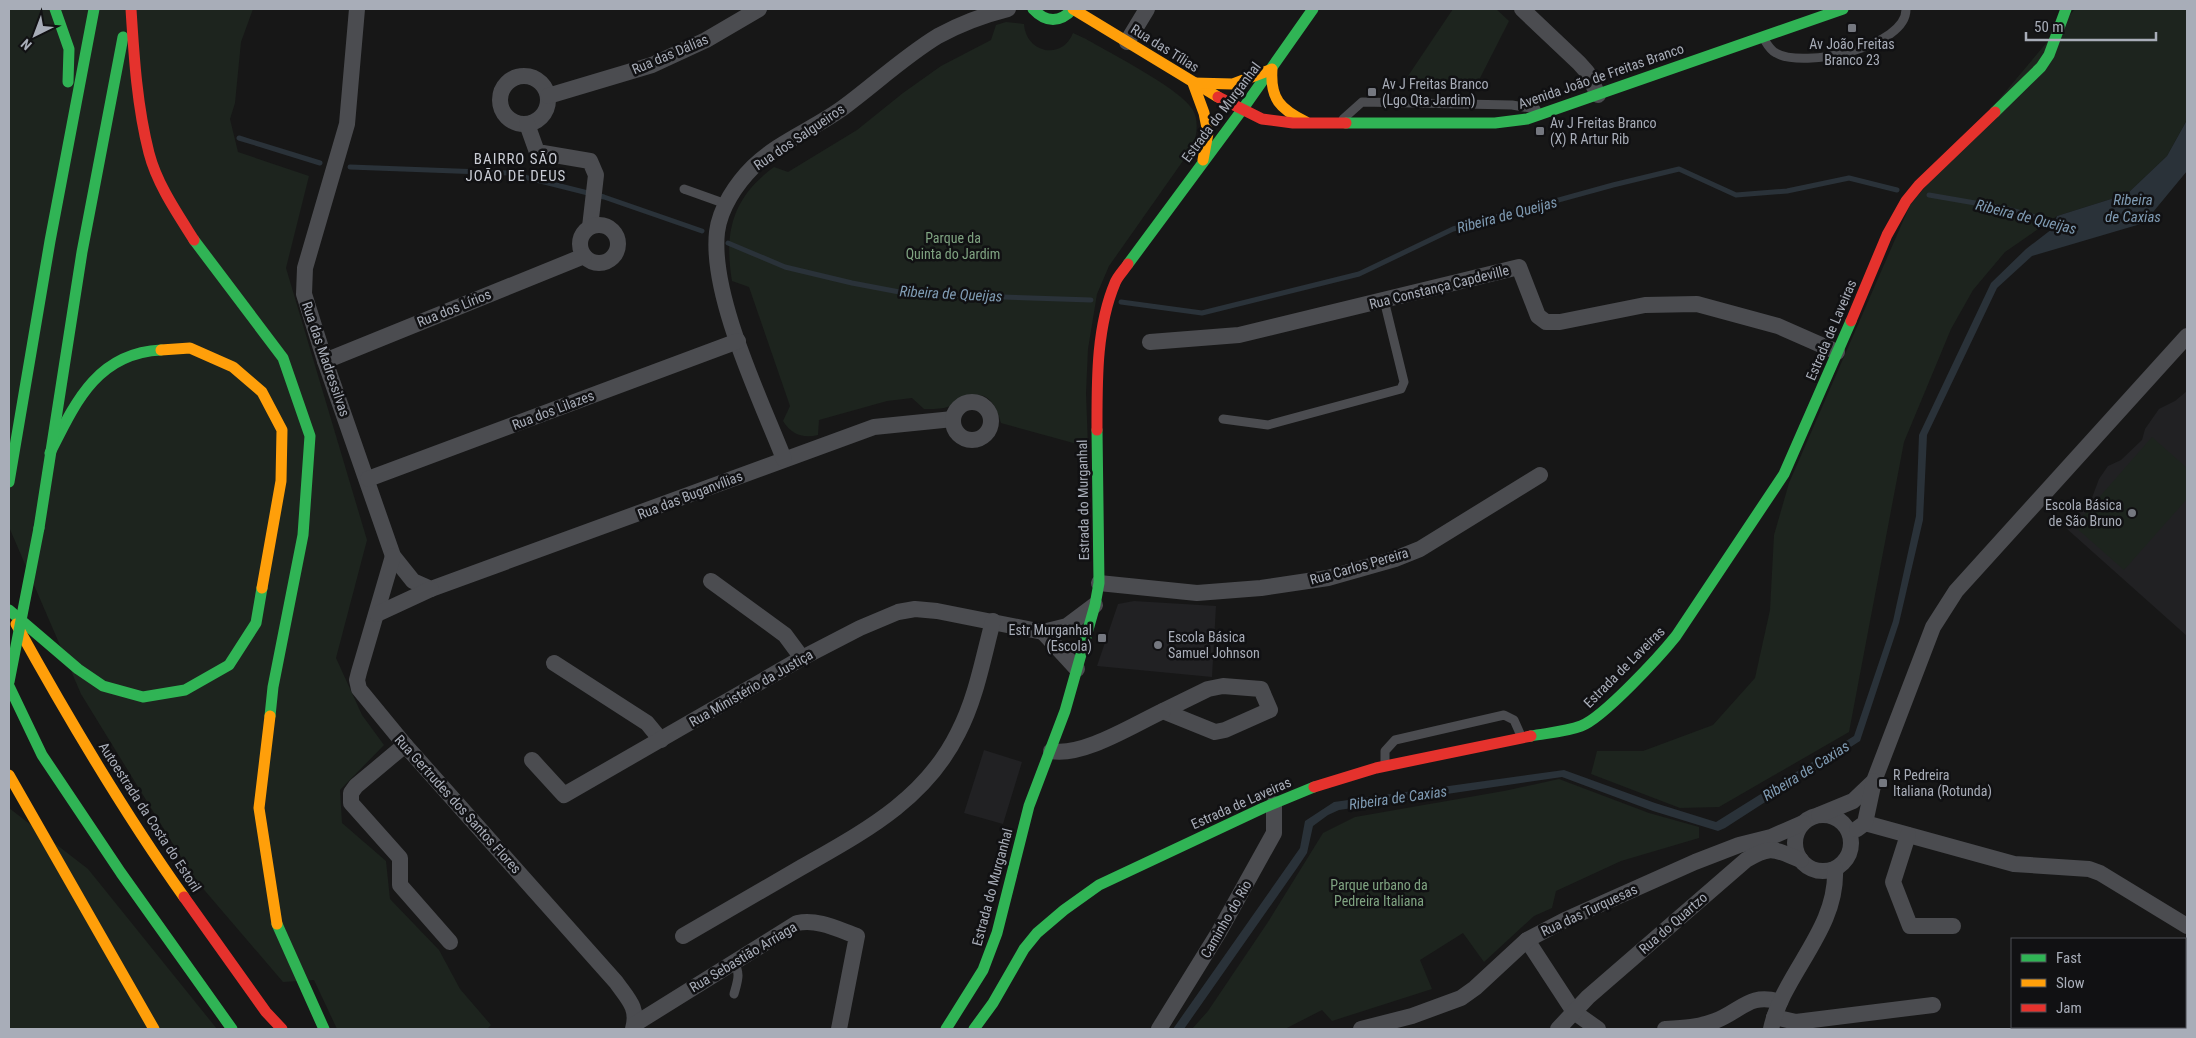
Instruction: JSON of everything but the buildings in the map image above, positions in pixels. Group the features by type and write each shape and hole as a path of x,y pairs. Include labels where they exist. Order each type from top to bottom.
{"main road":[{"path":"55,9 69,49 66,158"},
{"path":"9,482 94,9"},
{"path":"9,682 39,528 82,252 130,9"},
{"path":"130,9 136,82 149,154 174,210 198,246 283,358 310,436 303,535 273,687 259,808 276,921 324,1029"},
{"path":"1033,9 1038,15 1050,21 1064,18 1073,9"},
{"name":"Rua das Tílias","path":"1073,9 1193,83 1242,110"},
{"name":"Estrada do Murganhal","path":"946,1029 983,970 989,954 1004,906 1029,806 1051,751 1095,605 1099,583 1097,393 1102,322 1115,282 1203,160 1272,69 1313,9"},
{"name":"Avenida João de Freitas Branco","path":"1242,110 1262,119 1276,122 1509,122 1551,111 1843,9"},
{"name":"Estrada de Laveiras","path":"974,1029 993,1003 1024,948 1064,910 1099,885 1274,804 1324,784 1385,766 1581,726 1592,721 1665,650 1784,474 1887,235 1906,201 2041,67 2049,55 2066,9"},
{"path":"1203,160 1208,133 1204,112 1193,83 1224,87 1246,82 1272,69"},
{"path":"1272,69 1270,85 1276,99 1284,109 1308,123"},
{"path":"9,611 78,669 102,686 143,697 185,690 229,664 256,623 281,481 282,430 262,392 232,367 190,348 155,350 127,356 102,371 88,386 70,413 50,453"},
{"name":"Autoestrada da Costa do Estoril","path":"9,611 76,732 153,853 266,1012 282,1029"},
{"path":"9,686 42,755 121,874 232,1029"},
{"path":"9,775 154,1029"}],"street":[{"name":"Rua das Madressilvas","path":"357,9 348,124 305,268 304,294 393,556 414,581 431,589"},
{"name":"Rua das Dálias","path":"548,96 652,65 706,40 759,9"},
{"name":"Rua dos Salgueiros","path":"784,459 738,341 722,289 716,256 717,231 726,204 754,165 843,108 938,37 962,24 1008,9"},
{"path":"1127,42 1147,9"},
{"path":"1522,9 1587,72 1598,95"},
{"path":"518,76 534,78 546,88 548,96 546,111 534,122 527,124 519,123 506,115 500,100 505,85 518,76"},
{"path":"527,124 537,152 590,161 596,175 590,227"},
{"path":"596,225 609,227 618,237 618,249 612,259 606,262 594,263 584,256 580,243 581,237 590,227 596,225"},
{"name":"Rua dos Lírios","path":"325,360 584,256"},
{"name":"Rua Constança Capdeville","path":"1150,342 1239,335 1519,267 1538,316 1546,322 1560,322 1645,305 1697,304 1778,326 1837,352"},
{"path":"1850,833 1865,823 1874,781 1933,627 1956,591 2187,336"},
{"name":"Rua dos Lilazes","path":"368,479 738,341"},
{"name":"Rua das Buganvílias","path":"377,614 431,589 707,490 784,459 874,427 954,419"},
{"name":"Rua Carlos Pereira","path":"1099,583 1197,593 1260,588 1328,578 1395,559 1420,548 1540,475"},
{"name":"Rua Gertrudes dos Santos Flores","path":"393,556 359,672 357,680 359,690 405,745 616,982 632,1006 636,1017 634,1026"},
{"path":"711,581 785,635 802,658"},
{"name":"Rua Ministério da Justiça","path":"532,760 564,794 802,658 860,628 898,612 915,609 938,611 1043,632 1066,626 1095,605"},
{"path":"683,936 880,822 914,793 933,771 958,735 972,700 993,621"},
{"path":"1043,632 1077,669"},
{"path":"554,663 647,723 661,740"},
{"path":"1051,751 1060,753 1082,750 1208,689 1223,686 1261,689 1270,710 1225,730 1216,732 1163,711"},
{"path":"405,745 356,786 351,793 351,802 400,858 400,885 450,942"},
{"path":"1820,815 1838,819 1850,833 1851,850 1842,865 1826,872 1816,871 1801,860 1796,851 1795,841 1798,831 1803,823 1811,818 1853,801 1874,781"},
{"name":"Caminho do Rio","path":"1159,1029 1215,939 1274,833 1274,804"},
{"name":"Rua das Turquesas","path":"1361,1029 1383,1026 1461,998 1475,988 1527,940 1565,920 1695,862 1739,845 1771,837 1803,823"},
{"path":"1865,823 2014,864 2089,869 2100,873 2187,926"},
{"path":"1908,834 1893,882 1910,926 1953,926"},
{"name":"Rua do Quartzo","path":"1558,1029 1588,997 1746,860 1767,849 1775,850 1801,860"},
{"path":"1775,1016 1830,911 1836,883 1835,869"},
{"name":"Rua Sebastião Arriaga","path":"634,1026 733,961 797,923 817,922 857,936 838,1029"},
{"path":"1527,940 1574,1012 1598,1029"},
{"path":"1665,1029 1702,1025 1716,1021 1756,999 1768,998 1775,1016"},
{"path":"1775,1016 1796,1022 1933,1005"}],"lane":[{"path":"1763,36 1769,47 1776,53 1787,57 1813,58 1840,54 1877,42 1903,22 1906,9"},
{"path":"1340,122 1362,102 1512,104 1551,111"},
{"path":"684,189 726,204"},
{"path":"1223,419 1268,425 1401,389 1404,382 1384,300"},
{"path":"1385,766 1386,751 1395,740 1504,716 1514,720 1522,738"},
{"path":"733,961 739,970 734,994"}],"shaded area":[{"name":"Escola Básica de São Bruno","path":"2187,391 2187,636 2066,528 2067,522 2072,515 2081,511 2090,503 2099,479 2108,466 2121,460 2142,440 2145,429 2159,409 2175,401"},
{"name":"Escola Básica Samuel Johnson","path":"1134,601 1216,606 1212,677 1097,666 1118,604"},
{"path":"984,750 1022,762 1003,824 964,813"}],"green space":[{"path":"9,9 253,9 241,42 235,103 230,119 238,152 309,176 286,268 367,540 336,658 362,715 384,745 340,790 342,823 386,861 390,899 439,950 460,989 491,1025 487,1029 337,1029 314,980 283,982 194,878 81,694 9,527"},
{"path":"1453,9 1496,9 1509,21 1479,80 1406,79"},
{"path":"2075,9 2187,9 2187,120 2167,156 2127,194 2057,216 2005,252 1973,290 1951,329 1904,442 1849,732 1719,807 1680,808 1591,774 1597,751 1643,751 1713,725 1755,678 1770,610 1774,535 1789,483 1910,205"},
{"name":"Parque da Quinta do Jardim","path":"1006,22 1024,24 1026,34 1031,42 1045,50 1061,47 1068,42 1073,33 1086,39 1175,92 1193,110 1197,124 1192,148 1109,266 1097,294 1088,349 1086,393 1088,447 1001,423 991,402 987,398 977,395 937,409 924,409 912,398 887,401 819,420 818,435 802,436 794,432 783,421 790,406 749,287 732,281 729,247 734,217 740,204 760,179 774,167 788,172 857,130 903,93 941,66 991,40 996,25"},
{"path":"2152,437 2187,468 2187,499 2124,570 2074,526"},
{"name":"Parque urbano da Pedreira Italiana","path":"1559,779 1649,813 1699,827 1699,838 1621,861 1556,891 1552,908 1534,916 1484,962 1463,933 1420,960 1432,989 1332,1021 1322,1010 1285,1029 1192,1029 1208,1011 1268,922 1323,833 1355,817 1504,791"},
{"path":"9,808 88,869 217,1029 9,1029"}],"water":[{"name":"Ribeira de Caxias","path":"2187,120 2187,171 2144,223 2032,256 1997,288 1927,435 1923,520 1899,623 1860,741 1718,831 1653,811 1562,777 1339,810 1328,815 1313,826 1307,853 1297,868 1184,1029 1173,1029 1300,848 1305,821 1334,802 1564,770 1655,803 1716,822 1854,736 1893,621 1916,516 1919,435 1991,283 2026,249 2052,229 2057,216 2127,194 2167,156"}],"waterway":[{"name":"Ribeira de Queijas","path":"239,138 320,163"},
{"name":"Ribeira de Queijas","path":"350,167 508,173 604,197 702,231"},
{"name":"Ribeira de Queijas","path":"1121,302 1202,313 1359,274 1453,229 1679,169 1736,195 1787,191 1849,178 1897,190"},
{"name":"Ribeira de Queijas","path":"1929,195 2004,208 2060,224"},
{"name":"Ribeira de Queijas","path":"728,243 785,267 910,294 1091,300"}],"traffic: fast":[{"path":"55,9 69,49 68,82"},
{"path":"9,482 50,241 94,9"},
{"path":"1033,9 1043,17 1053,20 1063,17 1073,9"},
{"path":"1128,264 1242,110 1313,9"},
{"path":"1346,123 1495,123 1527,119 1843,9"},
{"path":"1995,112 2041,67 2049,55 2066,9"},
{"path":"39,528 82,252 123,37"},
{"path":"194,240 283,358 310,436 303,535 273,687 270,716"},
{"path":"1531,736 1569,730 1591,721 1631,686 1676,636 1784,474 1851,321"},
{"path":"50,453 79,399 104,371 120,360 139,353 161,350"},
{"path":"946,1029 983,970 997,933 1029,806 1065,711 1095,605 1099,583 1097,430"},
{"path":"9,682 39,528"},
{"path":"9,610 78,669 103,686 143,697 185,690 229,665 256,623 262,588"},
{"path":"9,686 42,755 121,873 232,1029"},
{"path":"974,1029 993,1003 1024,949 1037,933 1064,910 1099,885 1263,808 1314,787"},
{"path":"277,924 324,1029"}],"traffic: slow":[{"path":"1073,9 1218,97"},
{"path":"1272,69 1273,88 1278,102 1289,112 1306,122"},
{"path":"1203,160 1208,133 1204,113 1193,83 1233,84 1270,70"},
{"path":"161,350 190,348 233,367 262,392 282,430 281,481 262,588"},
{"path":"16,624 96,763 184,897"},
{"path":"270,716 259,808 277,924"},
{"path":"9,775 154,1029"}],"traffic: jam":[{"path":"131,9 139,99 149,153 162,187 194,240"},
{"path":"1218,97 1262,119 1293,123 1346,123"},
{"path":"1851,321 1887,235 1906,201 1919,185 1995,112"},
{"path":"1097,430 1099,355 1104,318 1116,281 1128,264"},
{"path":"1314,787 1376,768 1531,736"},
{"path":"184,897 266,1012 282,1029"}],"place":[{"name":"Av João Freitas Branco 23","path":"1852,28"},
{"name":"Av J Freitas Branco (Lgo Qta Jardim)","path":"1372,92"},
{"name":"Av J Freitas Branco (X) R Artur Rib","path":"1540,131"},
{"name":"Escola Básica de São Bruno","path":"2132,513"},
{"name":"Estr Murganhal (Escola)","path":"1102,638"},
{"name":"Escola Básica Samuel Johnson","path":"1158,645"},
{"name":"R Pedreira Italiana (Rotunda)","path":"1883,783"}],"district":[{"name":"BAIRRO SÃO JOÃO DE DEUS","path":"516,168"}]}
